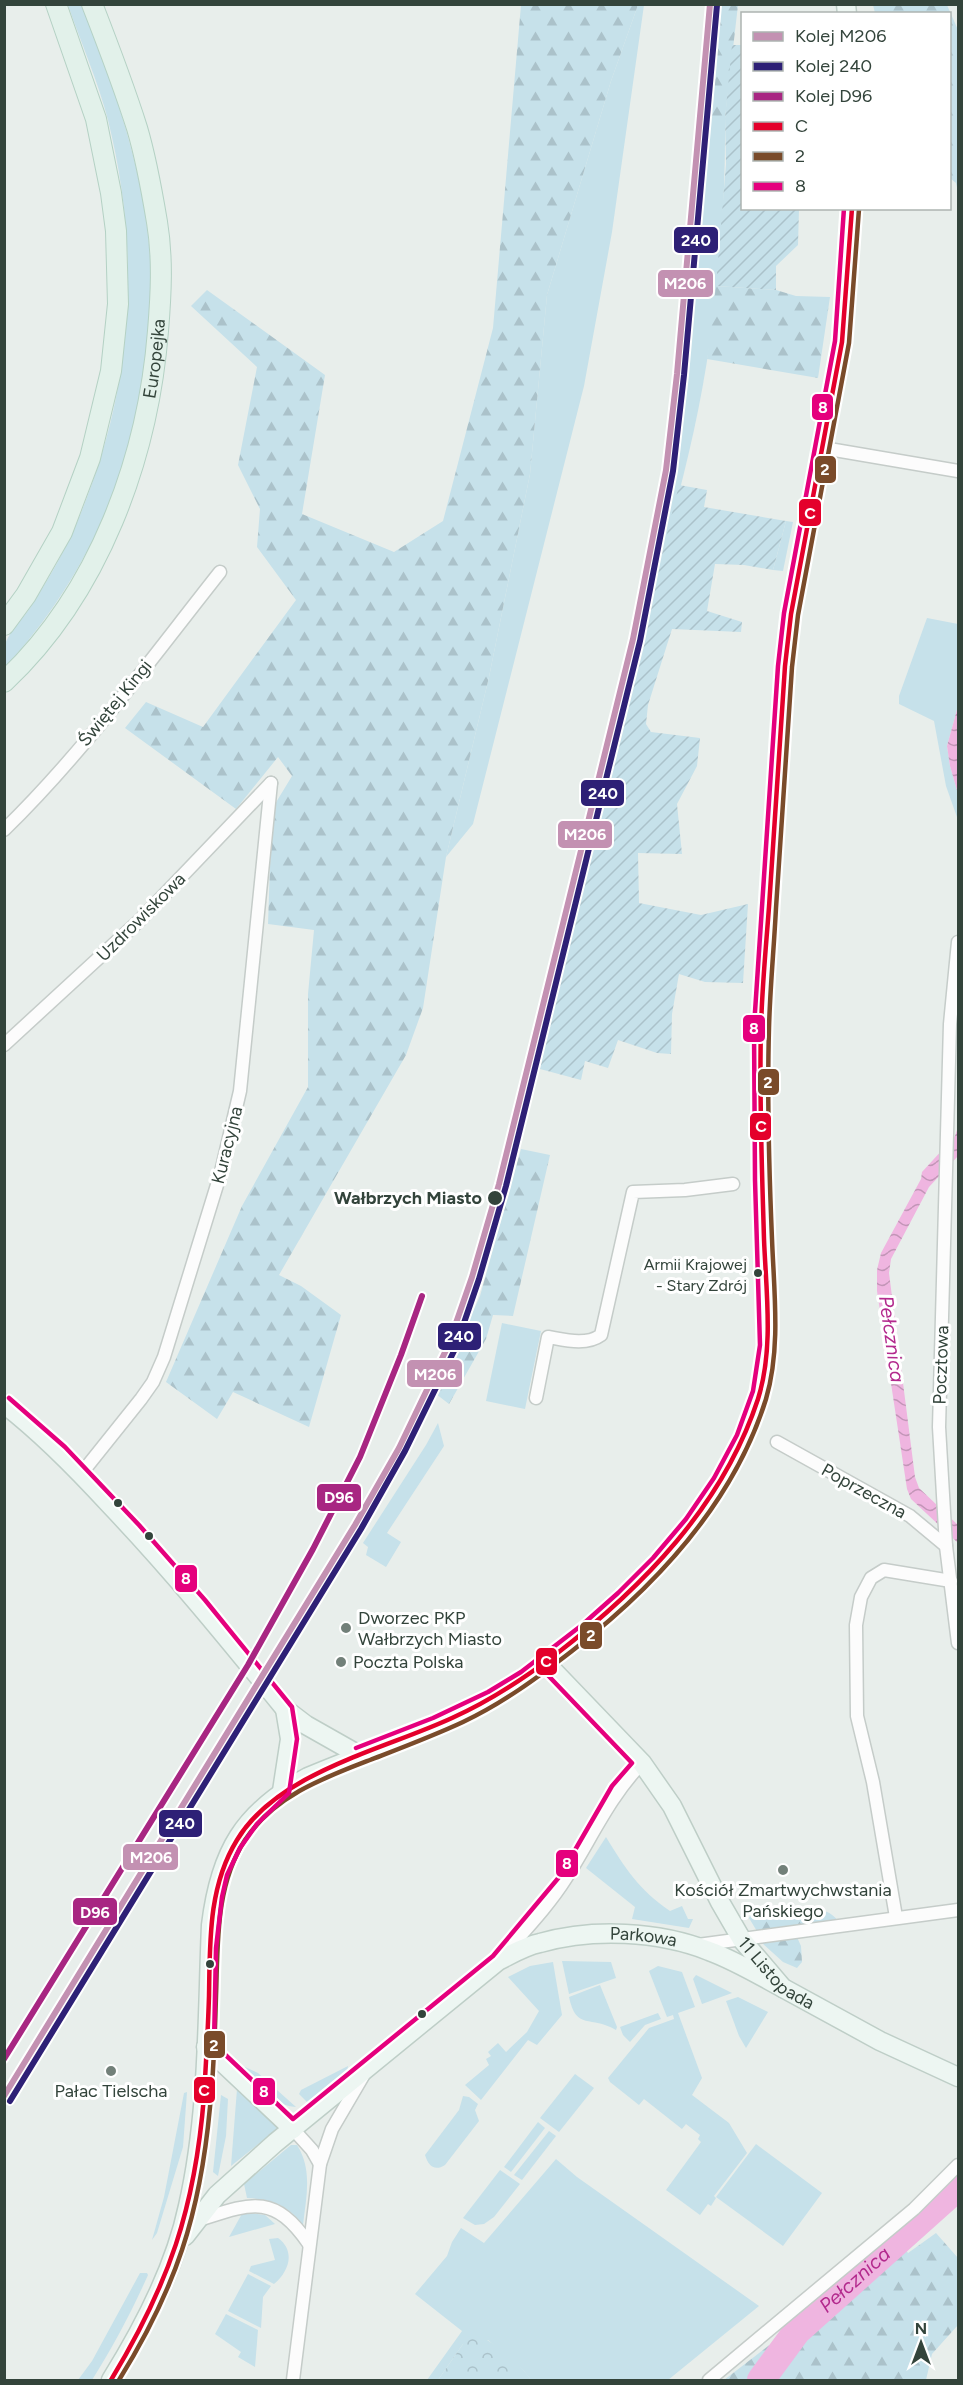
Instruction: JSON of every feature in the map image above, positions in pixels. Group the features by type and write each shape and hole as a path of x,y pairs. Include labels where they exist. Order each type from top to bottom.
{"main road":[{"path":"4,625 26,595 62,532 90,458 111,371 118,304 116,231 96,119 56,4"},
{"name":"Europejka","path":"4,682 52,628 87,575 125,490 144,432 155,375 162,291 157,224 138,130 92,4"},
{"path":"111,2380 148,2315 175,2250 188,2208 202,2129 211,1925 220,1875 228,1854 239,1836 262,1807 282,1791 308,1777 480,1705 511,1687 615,1607 674,1545 708,1500 729,1466 747,1427 764,1373 768,1330 762,1180 763,990 787,649 792,610 842,342 852,210"},
{"path":"4,1404 31,1425 81,1474 166,1565 285,1709 306,1725 359,1755"},
{"name":"11 Listopada","path":"545,1662 642,1763 672,1806 720,1902 742,1940 783,1988 896,2049 958,2077"},
{"path":"282,1791 290,1739 285,1709"},
{"name":"Parkowa","path":"175,2250 217,2194 293,2129 498,1961 541,1942 609,1934 648,1937 692,1945 726,1958 783,1988"},
{"path":"206,2047 293,2129"}],"street":[{"path":"823,448 958,471"},
{"name":"Świętej Kingi","path":"4,830 28,807 104,718 220,572"},
{"name":"Uzdrowiskowa","path":"4,1045 140,920 272,783"},
{"name":"Kuracyjna","path":"81,1474 153,1382 164,1357 221,1172 240,1091 272,783"},
{"name":"Pocztowa","path":"958,942 950,1024 948,1140 953,1161 947,1175 939,1427 946,1542 958,1643"},
{"path":"536,1398 548,1337 580,1342 602,1335 633,1192 685,1190 733,1184"},
{"name":"Poprzeczna","path":"777,1442 910,1516 946,1542"},
{"path":"896,1917 873,1782 856,1716 856,1625 861,1597 871,1578 884,1570 951,1581"},
{"name":"Parkowa","path":"498,1961 566,1880 618,1790 642,1763"},
{"path":"692,1945 958,1910"},
{"path":"292,2380 320,2164 332,2129 366,2070"},
{"path":"293,2129 312,2150 320,2164"},
{"path":"709,2380 914,2208 958,2165"},
{"path":"195,2221 237,2207 273,2208 295,2224 309,2244"}],"green space":[{"path":"68,5 83,5 112,87 137,170 147,227 151,287 149,346 140,405 124,463 103,518 76,572 43,621 5,667 6,641 30,608 62,554 78,520 96,471 111,422 121,372 126,323 128,272 119,171 104,105"},
{"path":"521,5 638,5 611,81 547,295 530,474 489,677 446,857 423,1008 406,1055 279,1275 301,1286 341,1315 309,1427 233,1392 217,1419 166,1382 242,1206 308,1087 308,994 314,930 268,924 272,809 292,776 278,757 236,809 125,728 146,702 203,727 296,600 257,547 260,509 238,465 257,367 191,306 207,290 325,375 302,514 394,552 443,521 493,328"},
{"path":"638,5 644,5 612,232 584,386 473,824 446,857 489,677 530,474 547,295 611,81"},
{"path":"721,5 738,5 725,118 711,118"},
{"path":"873,5 947,5 950,12 875,12"},
{"path":"951,14 958,30 958,192 956,183 951,179"},
{"path":"732,45 741,45 741,210 799,210 798,245 776,266 776,290 716,286 726,164 725,118"},
{"path":"711,118 725,118 724,196 714,314 694,430 646,620 683,423"},
{"path":"716,286 776,290 796,296 830,297 818,378 707,359"},
{"path":"679,485 707,490 704,507 786,521 773,570 744,565 715,564 707,611 742,622 741,632 672,629 648,705 646,724 651,732 700,738 697,766 677,804 682,854 638,853 639,903 701,915 748,904 743,983 705,982 679,974 672,1014 671,1054 657,1053 618,1040 608,1068 585,1061 581,1080 540,1069 578,895"},
{"path":"786,521 793,522 783,571 773,570"},
{"path":"927,618 958,624 958,706 947,746 958,794 958,820 946,786 934,721 899,704 899,696"},
{"path":"521,1149 550,1155 513,1316 493,1315 486,1339 449,1404 436,1394 480,1296"},
{"path":"502,1323 541,1331 525,1409 486,1401"},
{"path":"438,1423 444,1446 387,1533 401,1542 386,1567 366,1555 368,1547 363,1543"},
{"path":"606,1837 641,1887 670,1911 682,1906 688,1919 693,1919 689,1928 632,1919 635,1907 586,1868"},
{"path":"755,1908 779,1911 819,1910 833,1915 838,1921 758,1933 749,1918"},
{"path":"796,1935 801,1946 802,1962 797,1968 783,1962 762,1943 764,1939"},
{"path":"562,1961 611,1962 616,1978 569,1994"},
{"path":"553,1962 562,2015 537,2045 528,2040 481,2100 465,2085 489,2065 486,2059 491,2056 488,2052 498,2043 506,2052 527,2032 539,2011 508,1977 530,1966"},
{"path":"658,1966 682,1972 695,2007 678,2013 702,2078 692,2095 729,2123 747,2153 714,2196 716,2198 711,2206 708,2204 700,2215 666,2190 701,2142 698,2139 700,2135 686,2124 682,2129 644,2099 639,2105 608,2078 649,2028 674,2019 673,2015 667,2017 649,1971"},
{"path":"696,1975 732,1993 702,2004 693,1979"},
{"path":"600,1985 617,2027 616,2030 580,2018 572,2008 569,1997"},
{"path":"738,1997 768,2012 746,2048 726,2001"},
{"path":"658,2013 661,2019 645,2025 630,2042 623,2035 620,2027"},
{"path":"348,2066 347,2072 308,2103 299,2094 301,2090"},
{"path":"245,2067 258,2073 296,2107 280,2103 266,2093 241,2069"},
{"path":"575,2074 594,2088 559,2132 540,2118"},
{"path":"237,2089 277,2126 276,2130 231,2166"},
{"path":"187,2092 183,2147 157,2233 152,2240 164,2197 184,2093"},
{"path":"221,2095 228,2099 226,2136 218,2176 213,2172"},
{"path":"463,2096 469,2097 478,2104 475,2110 479,2121 445,2165 435,2168 428,2162 425,2155 459,2110"},
{"path":"538,2122 545,2128 511,2172 504,2167"},
{"path":"549,2131 556,2136 522,2180 514,2175"},
{"path":"756,2144 822,2193 783,2246 716,2197"},
{"path":"291,2145 297,2145 307,2174 303,2225 291,2212 279,2204 247,2198 244,2184"},
{"path":"556,2159 577,2177 759,2306 668,2380 531,2380 524,2371 488,2340 463,2344 438,2380 427,2380 462,2331 415,2294 447,2256 461,2228 484,2243"},
{"path":"500,2170 520,2184 494,2217 484,2224 475,2225 463,2218"},
{"path":"243,2212 265,2215 275,2224 229,2237"},
{"path":"936,2233 958,2258 958,2325 932,2354 926,2380 724,2380 829,2299 898,2239 908,2253"},
{"path":"278,2238 284,2243 289,2255 287,2268 274,2284 249,2271 251,2266 275,2260 269,2239"},
{"path":"140,2273 148,2275 107,2355 92,2380 78,2380 92,2361"},
{"path":"248,2274 271,2286 263,2297 261,2328 228,2311"},
{"path":"226,2314 258,2330 255,2367 238,2357 241,2352 215,2334"},
{"path":"479,2336 493,2343 508,2355 531,2380 438,2380 463,2344 469,2338"}],"water":[{"path":"958,706 958,794 947,746"},
{"path":"958,1127 958,1156 929,1187 891,1259 889,1273 915,1477 919,1488 958,1525 958,1543 911,1499 907,1489 877,1291 877,1270 881,1253 921,1179 922,1172 955,1136"}],"waterway":[{"name":"Pełcznica","path":"761,2380 797,2331 958,2187"}],"rail line":[{"name":"M206","path":"4,2096 355,1525 399,1448 448,1346 472,1277 499,1184 633,639 666,470 677,374 710,4"},
{"name":"240","path":"10,2101 361,1529 405,1451 455,1349 479,1279 506,1186 640,641 673,471 684,375 717,5"},
{"name":"D96","path":"4,2059 248,1665 313,1549 360,1457 422,1296"}],"transit line":[{"name":"8","path":"356,1748 433,1718 488,1692 521,1672 582,1625 618,1593 653,1558 686,1519 714,1478 737,1435 753,1391 760,1345 755,1180 754,1027 778,666 784,613 835,341 844,210"},
{"name":"C","path":"111,2380 149,2311 164,2278 186,2210 194,2175 204,2096 213,1916 221,1877 237,1840 255,1817 278,1797 305,1780 364,1753 425,1730 479,1704 530,1673 587,1629 648,1573 701,1509 724,1475 743,1438 758,1399 766,1360 768,1319 761,1134 762,1013 785,666 791,614 842,342 852,210"},
{"name":"2","path":"119,2380 156,2314 182,2250 192,2217 206,2146 211,2093 220,1916 228,1876 245,1840 270,1811 301,1790 478,1715 533,1680 603,1626 662,1570 713,1507 752,1437 766,1399 771,1380 775,1340 768,1081 770,1013 792,667 798,615 849,343 859,210"},
{"name":"8","path":"9,1398 65,1447 139,1525 205,1600 292,1707 297,1739 289,1793 257,1824 240,1848 227,1875 216,1948 214,2044 293,2119 493,1956 560,1876 612,1786 632,1763 540,1667"}],"place":[{"name":"Wałbrzych Miasto","path":"495,1198"},
{"name":"Armii Krajowej - Stary Zdrój","path":"758,1273"},
{"name":"Dworzec PKP Wałbrzych Miasto","path":"346,1628"},
{"name":"Poczta Polska","path":"341,1662"},
{"name":"Kościół Zmartwychwstania Pańskiego","path":"783,1870"},
{"name":"Pałac Tielscha","path":"111,2071"}]}
